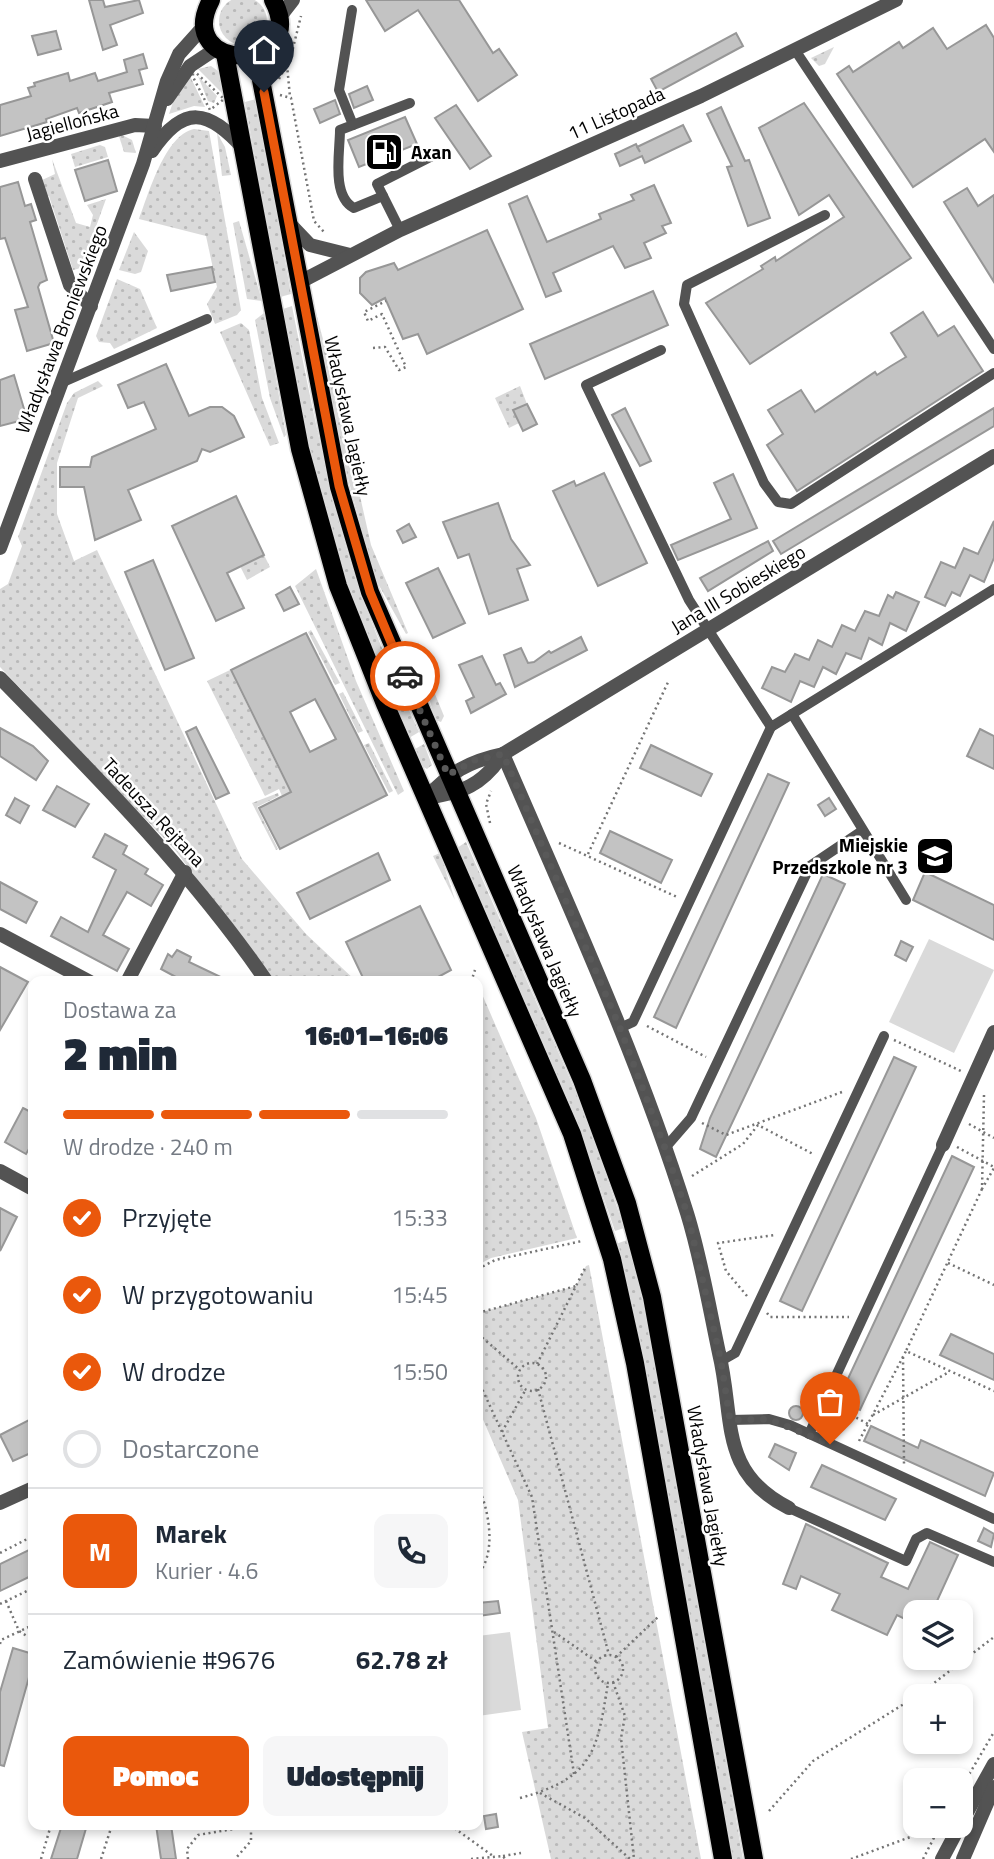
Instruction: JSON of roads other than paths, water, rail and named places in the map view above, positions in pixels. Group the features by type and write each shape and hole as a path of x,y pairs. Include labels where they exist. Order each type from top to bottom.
{"main road":[{"path":"211,0 205,25 221,51 244,149 300,449 326,548 367,660 572,1134 612,1259 635,1363 723,1859"},
{"path":"221,51 244,58 262,52 275,38 279,18 273,0"},
{"name":"Władysława Jagiełły","path":"262,52 261,80 339,486 354,542 370,592 600,1122 635,1230 664,1359 754,1859"}],"street":[{"path":"279,18 293,0"},
{"name":"11 Listopada","path":"300,282 400,230 701,96 896,0"},
{"name":"Władysława Broniewskiego","path":"0,548 143,164 167,81 179,54 205,25"},
{"name":"Władysława Broniewskiego","path":"157,119 190,66 221,51"},
{"name":"Władysława Broniewskiego","path":"143,164 174,123 185,118 211,119 227,130 244,149"},
{"name":"Jagiellońska","path":"0,161 157,119"},
{"path":"35,179 70,285 91,306"},
{"path":"289,222 310,245 350,256"},
{"name":"Jana III Sobieskiego","path":"426,798 448,775 475,760 503,754 994,456"},
{"name":"Tadeusza Rejtana","path":"0,678 143,824 185,872 263,976"},
{"path":"503,754 620,1028 688,1216 721,1361 735,1450 744,1470 758,1488 789,1508"},
{"name":"Jana III Sobieskiego","path":"426,798 456,793 488,776 503,754"},
{"path":"130,976 185,872"},
{"path":"0,934 79,976"},
{"path":"947,1144 994,1032"},
{"path":"0,1171 28,1186"},
{"path":"0,1503 28,1490"},
{"path":"973,1801 994,1764"},
{"path":"963,1859 994,1787"},
{"path":"942,1859 953,1838"}],"lane":[{"path":"352,10 339,90 353,125"},
{"path":"795,50 994,349"},
{"path":"383,196 358,208 347,205 342,198 340,130 410,103"},
{"path":"400,230 377,184 438,153"},
{"path":"825,215 687,285 683,295 684,304 764,482 778,502 791,504 994,373"},
{"path":"61,383 207,319"},
{"path":"662,350 586,385 689,600 710,628 771,727"},
{"path":"620,1028 635,1019 771,727 994,589"},
{"path":"792,714 906,900"},
{"path":"665,1148 675,1141 691,1118 719,1064 810,866 862,831"},
{"path":"721,1361 735,1353 884,1036"},
{"path":"809,1434 947,1144"},
{"path":"730,1420 769,1419 809,1434 994,1519"},
{"path":"789,1508 906,1561 916,1539 927,1533 994,1562"}],"place":[{"name":"Axan","path":"384,152"},
{"name":"Miejskie Przedszkole nr 3","path":"935,856"}]}
